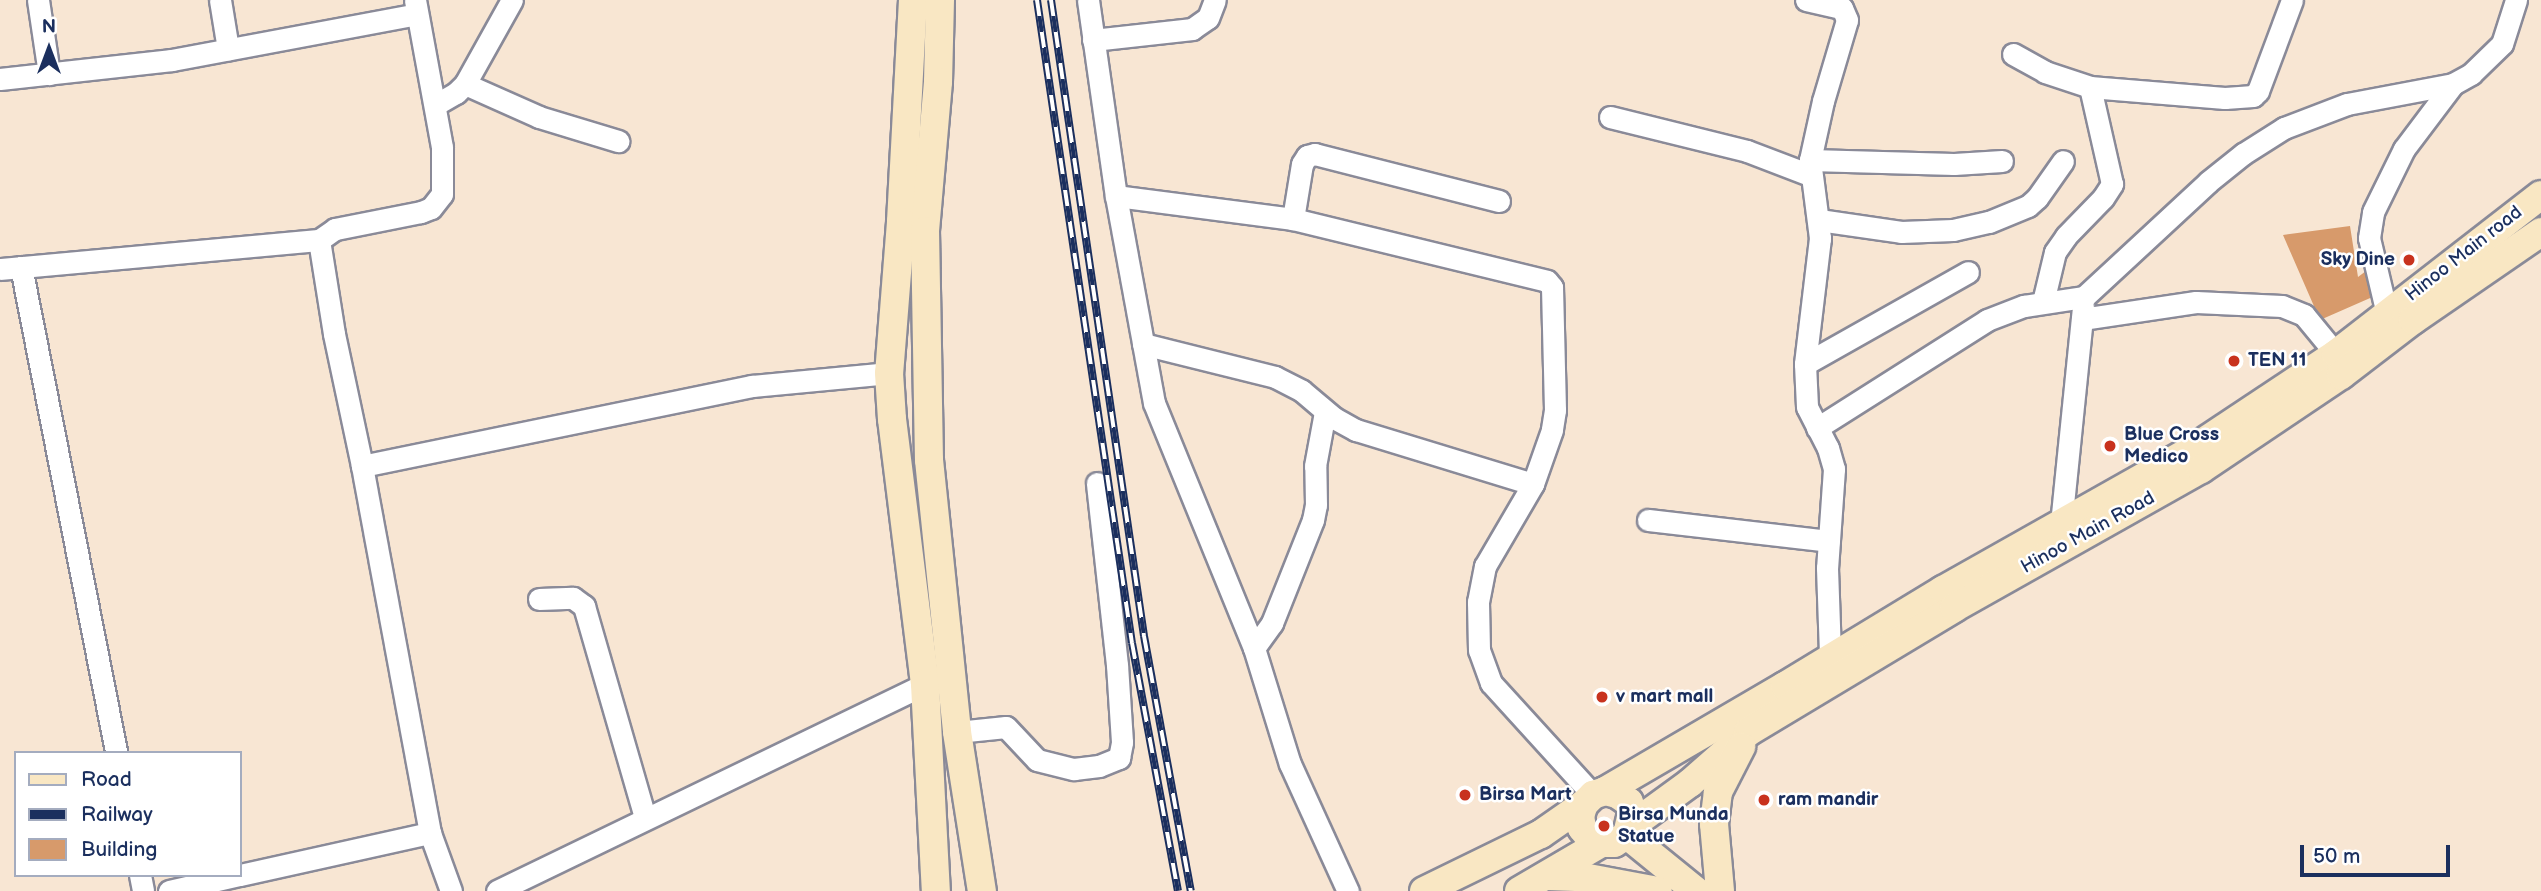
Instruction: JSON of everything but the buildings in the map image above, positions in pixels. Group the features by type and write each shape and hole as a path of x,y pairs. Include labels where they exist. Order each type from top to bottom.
{"main road":[{"path":"913,0 903,195 889,373 892,419 925,684 936,891"},
{"path":"940,0 938,82 925,231 929,460 957,732 982,891"},
{"name":"Hinoo Main road","path":"1424,891 1541,834 1594,797 1830,656 2190,451 2336,354 2541,195"},
{"name":"Hinoo Main Road","path":"1519,891 1620,834 1690,783 1748,732 1954,608 2201,469 2341,375 2413,320 2541,232"},
{"path":"1720,891 1714,824 1718,792 1748,732"},
{"path":"1620,834 1629,802 1617,794 1594,797 1580,816 1582,828 1590,838 1620,834 1696,891"},
{"path":"1547,876 1583,877 1658,891"}],"street":[{"path":"38,0 49,74"},
{"path":"220,0 228,49"},
{"path":"435,106 456,93 465,83 512,0"},
{"path":"1088,0 1116,196 1154,403 1254,648 1290,764 1348,891"},
{"path":"1093,40 1192,29 1208,18 1215,0"},
{"path":"1806,0 1848,7 1845,33 1823,102 1810,167 1820,238 1805,364 1807,407 1828,448 1834,469 1829,541 1830,656"},
{"path":"2013,54 2045,72 2090,87 2225,98 2253,96 2258,91 2292,0"},
{"path":"1817,428 1987,320 2043,302 2084,297 2208,182 2243,154 2284,128 2347,104 2453,83 2471,74 2502,44 2515,0"},
{"path":"0,79 117,67 228,49 416,7 435,106 444,184 438,201 421,212 335,229 319,240 10,268 116,751"},
{"path":"465,83 539,117 618,141"},
{"path":"2387,314 2368,238 2372,212 2404,149 2453,83"},
{"path":"2043,302 2055,253 2066,236 2104,198 2112,184 2090,87"},
{"path":"1610,117 1810,167 2002,161"},
{"path":"1293,219 1302,164 1307,156 1315,154 1499,201"},
{"path":"1819,220 1901,232 1953,230 1989,222 2028,206 2037,198 2063,161"},
{"path":"1116,196 1293,219 1547,281 1552,287 1555,298 1555,411 1547,451 1533,484 1485,566 1478,602 1479,650 1491,683 1594,797"},
{"path":"319,240 334,334 362,466 430,833 451,891"},
{"path":"1805,364 1968,272"},
{"path":"2061,524 2084,297"},
{"path":"2082,319 2164,304 2196,302 2282,306 2304,315 2336,354"},
{"path":"1143,344 1275,377 1302,391 1325,412 1356,430 1533,484"},
{"path":"362,466 752,386 889,373"},
{"path":"1254,648 1272,623 1313,520 1317,505 1315,466 1325,412"},
{"path":"957,732 1006,727 1037,760 1073,769 1099,766 1119,758 1122,742 1117,665 1097,483"},
{"path":"1648,520 1829,541"},
{"path":"539,599 573,598 584,606 645,817"},
{"path":"497,891 645,817 925,684"},
{"path":"242,874 430,833"},
{"path":"169,891 230,877"}],"railway":[{"path":"1037,0 1132,643 1178,891"},
{"path":"1051,0 1144,636 1191,891"}],"place":[{"name":"Sky Dine","path":"2409,260"},
{"name":"TEN 11","path":"2234,361"},
{"name":"Blue Cross Medico","path":"2110,446"},
{"name":"v mart mall","path":"1602,697"},
{"name":"Birsa Mart","path":"1465,795"},
{"name":"ram mandir","path":"1764,800"},
{"name":"Birsa Munda Statue","path":"1604,826"}]}
